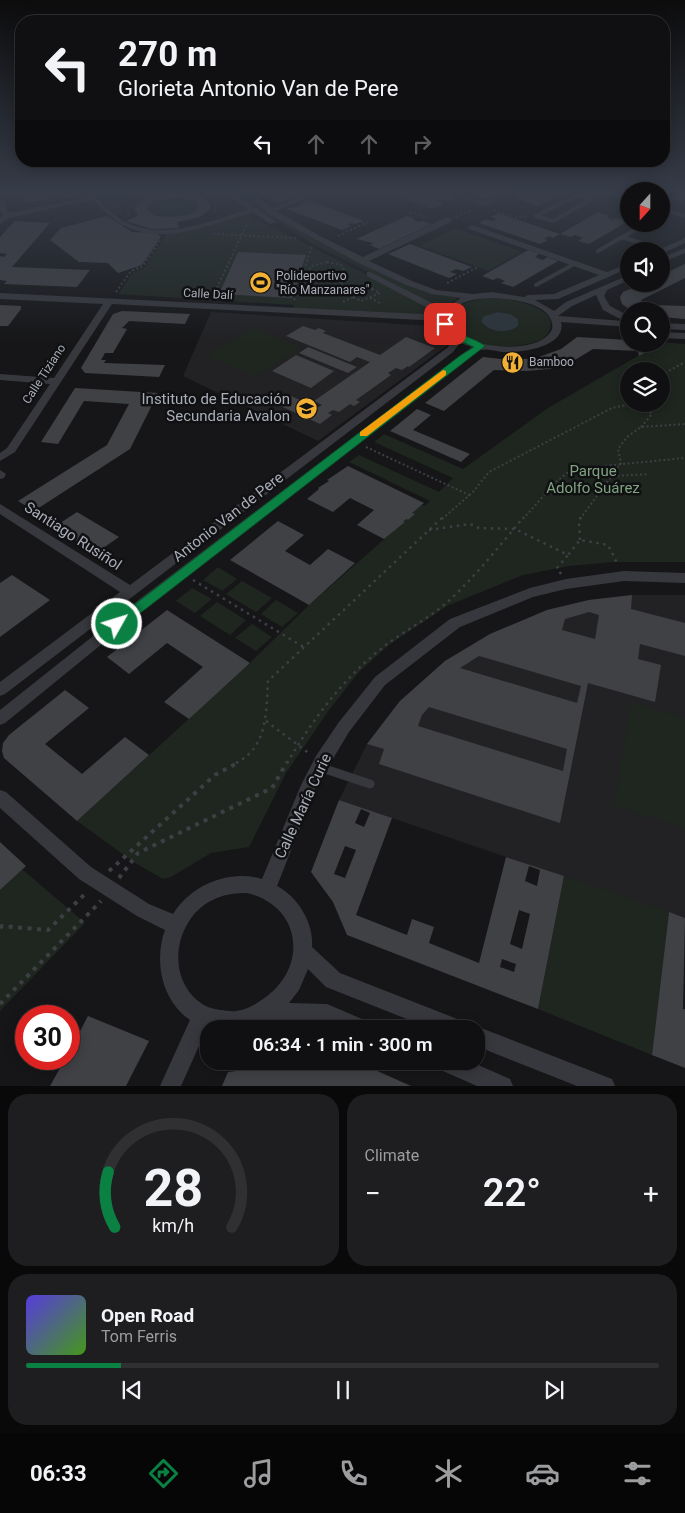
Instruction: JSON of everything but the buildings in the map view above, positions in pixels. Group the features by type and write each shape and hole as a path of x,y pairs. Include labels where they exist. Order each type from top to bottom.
{"street":[{"path":"307,242 388,282 445,316 450,331 459,338 480,346 509,350 531,348 548,340 554,334 555,321 569,304 620,281"},
{"path":"325,242 409,283 432,291 458,296 555,297 620,269"},
{"path":"362,261 403,242"},
{"path":"514,242 608,274"},
{"path":"670,247 681,242"},
{"path":"670,257 685,250"},
{"path":"604,288 600,296 606,308 620,317"},
{"name":"Calle Dalí","path":"0,296 291,311 445,316"},
{"path":"445,316 458,302 478,296"},
{"path":"515,297 541,306 555,321 620,331"},
{"name":"Calle Tiziano","path":"0,458 11,450 109,302"},
{"path":"555,321 620,322"},
{"path":"670,326 685,327"},
{"path":"670,335 685,336"},
{"name":"Antonio Van de Pere","path":"0,690 450,350 459,338"},
{"name":"Antonio Van de Pere","path":"0,719 182,573 464,356 480,346"},
{"path":"0,377 56,381"},
{"name":"Santiago Rusiñol","path":"0,508 129,591"},
{"name":"Calle María Curie","path":"266,889 283,845 320,764 344,727 380,681 455,623 530,593 566,584 624,576 685,578"},
{"path":"0,797 85,873 143,910 176,925"},
{"path":"247,884 266,889 282,899 294,913 301,931 303,951 298,975 284,996 265,1012 244,1020 222,1022 202,1016 185,1004 174,986 168,966 170,945 176,925 189,907 207,893 227,885 247,884"},
{"path":"303,951 334,980 435,1020"},
{"path":"265,1012 327,1014 341,1020"},
{"path":"170,1086 202,1016"},
{"path":"485,1039 606,1086"},
{"path":"465,1070 503,1086"}],"lane":[{"path":"598,251 614,242"},
{"path":"536,285 576,263"},
{"path":"320,764 370,784"}],"path":[{"path":"109,302 131,271 143,266 160,242"},
{"path":"208,307 239,242"},
{"path":"291,311 313,245"},
{"path":"309,270 311,266 321,263 334,263 343,266 344,274 332,278"},
{"path":"432,291 478,267"},
{"path":"305,269 309,270 310,274 314,276 332,278 354,289"},
{"path":"372,289 388,282"},
{"path":"364,285 372,289 380,293 361,301 345,293 364,285"},
{"path":"670,370 685,362"},
{"path":"0,1004 105,886 215,775 242,761 257,746 266,722 268,681 428,530 468,495 489,472 612,408 620,406"},
{"path":"566,584 557,568 580,540 578,520 621,463 618,449 627,437 641,427 652,414 650,412"},
{"path":"641,427 685,424"},
{"path":"353,442 468,495"},
{"path":"0,928 2,926 48,930 105,886 138,853 272,788 309,726 346,680 385,646 440,608 515,529 556,482 572,469 685,458"},
{"path":"612,476 649,474"},
{"path":"428,530 470,524 479,528 515,529 568,555"},
{"path":"580,540 608,545 624,576"},
{"path":"182,573 305,648"},
{"path":"266,722 320,764"}],"shaded area":[{"name":"Instituto de Educación Secundaria Avalon","path":"211,312 431,326 449,344 318,441 183,376"},
{"path":"498,312 510,314 518,319 518,326 514,329 499,331 489,328 481,321 484,316"},
{"path":"632,595 685,595 685,918 339,800 367,744 397,704 445,661 490,634 547,610 589,600"}],"green space":[{"path":"161,242 301,242 437,310 429,316 293,311 294,305 118,294 133,272 145,267"},
{"path":"310,242 324,242 424,291 458,298 443,309"},
{"path":"428,242 493,242 522,252 488,271 420,246"},
{"path":"490,298 518,302 539,309 547,315 550,322 549,331 537,342 519,346 500,347 482,344 464,337 450,324 449,317 452,311 458,307 475,300","holes":["498,312 510,314 510,330 494,329 481,321 484,316"]},
{"path":"252,328 301,347 256,377 206,356"},
{"name":"Parque Adolfo Suárez","path":"670,343 685,344 685,562 613,562 569,566 523,575 447,606 389,645 359,672 329,710 286,773 249,847 211,853 171,877 163,879 135,863 77,821 250,663 309,605 406,519 408,520 421,504 424,506 430,501 349,462 359,455 439,492 453,478 374,442 384,434 463,469 548,408 620,366 620,412 670,412 670,362 627,362 645,352 670,352"},
{"path":"218,567 237,579 222,591 203,580"},
{"path":"242,581 272,598 256,612 226,594"},
{"path":"192,588 212,599 195,613 176,601"},
{"path":"276,600 298,613 282,627 261,614"},
{"path":"217,602 246,620 230,635 200,616"},
{"path":"252,624 272,637 256,651 235,638"},
{"path":"631,702 685,718 685,828 614,806"},
{"path":"22,869 85,923 0,1011 0,890"},
{"path":"564,876 669,912 652,1055 538,1009"}],"slow traffic":[{"path":"363,434 443,373"}],"place":[{"name":"Polideportivo \"Río Manzanares\"","path":"260,283"},
{"name":"Bamboo","path":"513,362"},
{"name":"Instituto de Educación Secundaria Avalon","path":"306,408"}],"route":[{"path":"117,624 464,356 480,346 459,338 445,324"}]}
